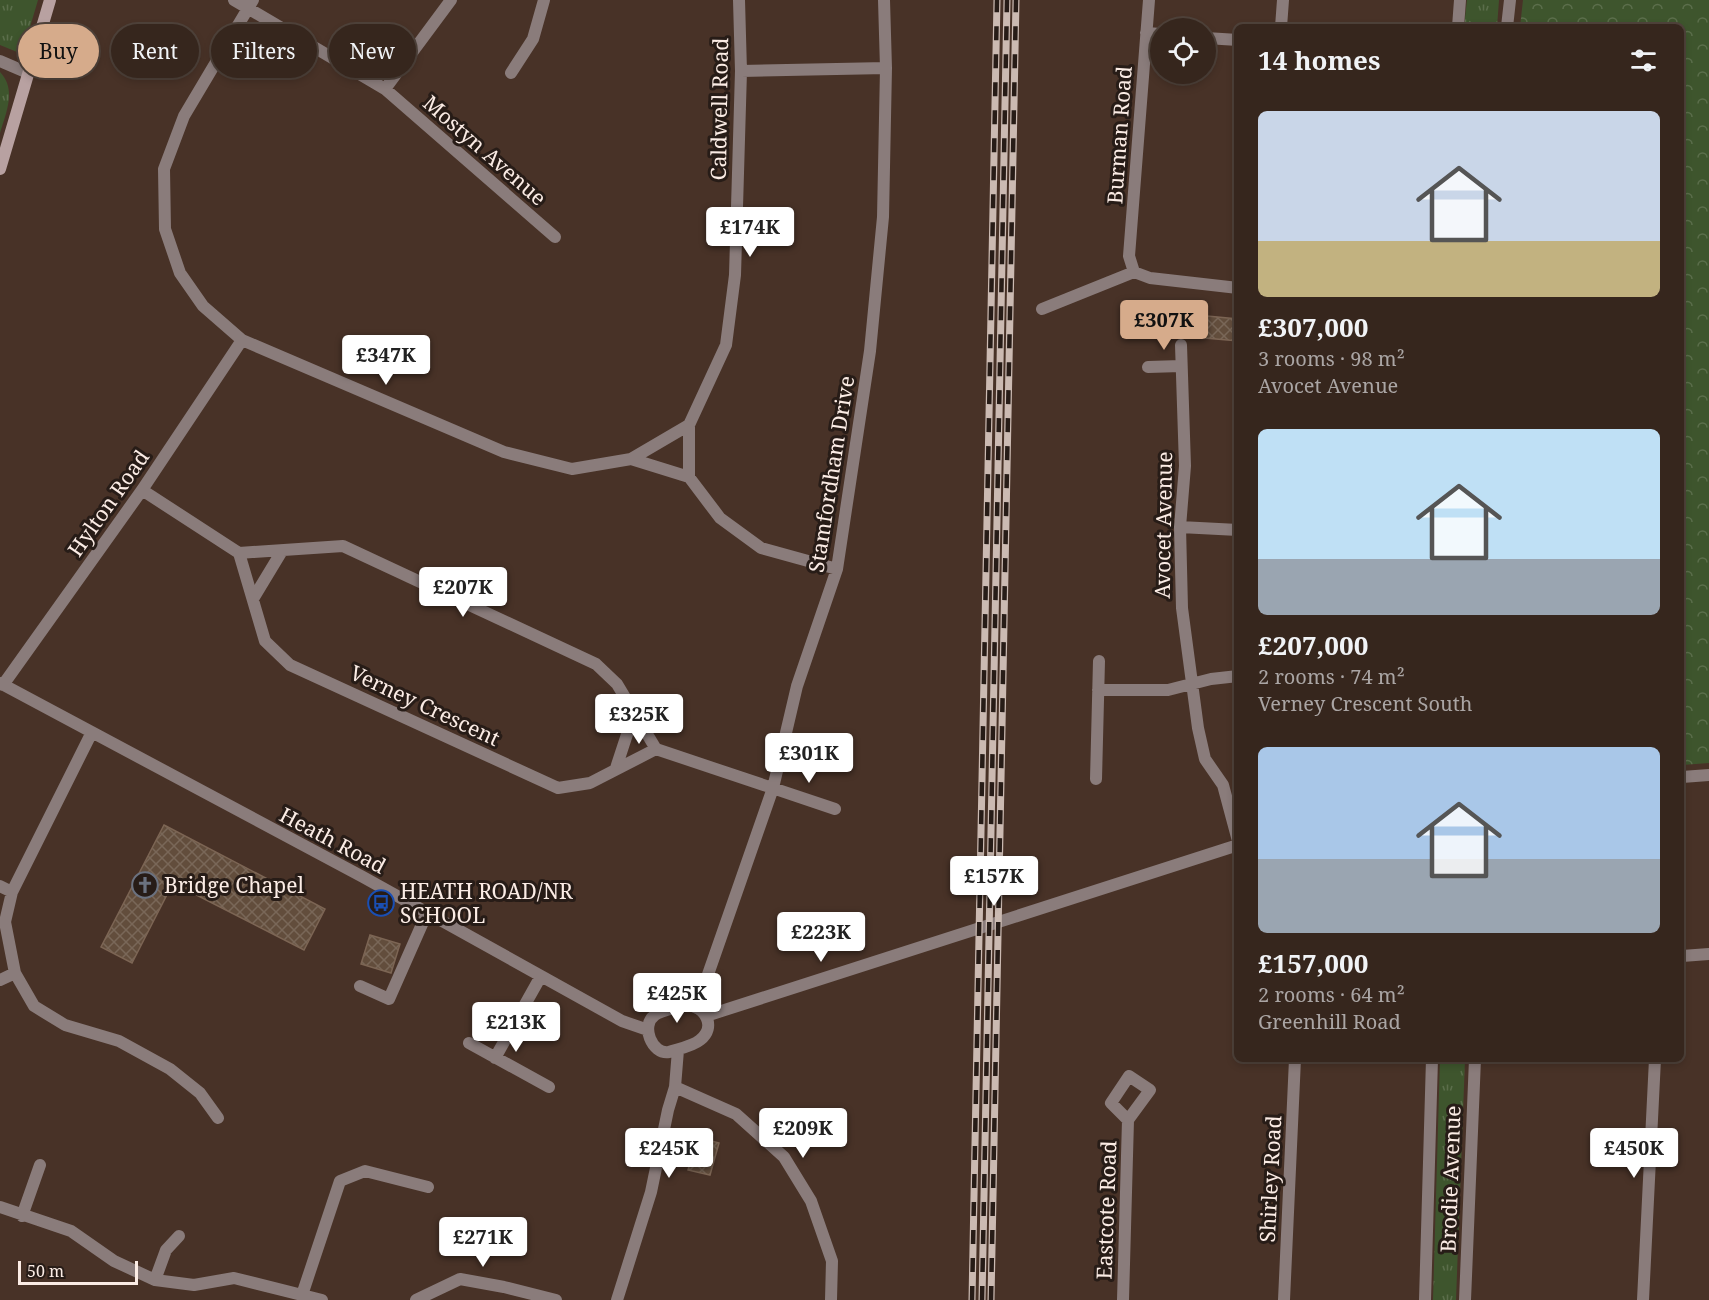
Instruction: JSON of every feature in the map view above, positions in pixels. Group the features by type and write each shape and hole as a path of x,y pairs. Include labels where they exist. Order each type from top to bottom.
{"main road":[{"path":"43,24 50,0"},
{"path":"0,169 27,78"}],"street":[{"name":"Mostyn Avenue","path":"234,0 251,4 385,89 555,237"},
{"path":"385,89 451,0"},
{"path":"511,73 533,39 544,0"},
{"name":"Caldwell Road","path":"689,477 689,425 726,345 735,275 741,71 739,0"},
{"name":"Stamfordham Drive","path":"697,1006 773,788 797,686 837,569 870,351 882,217 886,68 884,0"},
{"name":"Burman Road","path":"1134,272 1129,256 1149,0"},
{"path":"1281,24 1283,0"},
{"path":"1458,24 1460,0"},
{"path":"1507,24 1510,0"},
{"path":"251,4 184,116 164,169 165,229 180,273 203,306 242,340 504,452 572,469 631,459 689,425"},
{"path":"1146,33 1150,33"},
{"path":"1216,39 1234,40"},
{"path":"0,61 18,69"},
{"path":"741,71 886,68"},
{"path":"1042,309 1134,272 1150,278 1234,288"},
{"name":"Hylton Road","path":"2,684 142,489 242,340"},
{"name":"Avocet Avenue","path":"1181,345 1185,466 1180,527 1182,608 1205,759 1223,785 1234,828"},
{"path":"1148,367 1181,366"},
{"path":"631,459 689,477 720,518 761,548 837,569"},
{"path":"142,489 239,553 282,551 313,546 343,546 597,664 617,684 656,749 835,809"},
{"path":"1180,527 1234,530"},
{"path":"253,599 282,551"},
{"name":"Verney Crescent","path":"239,553 265,641 290,665 558,788 590,783 656,749"},
{"path":"1096,780 1099,661"},
{"path":"1098,690 1168,690 1192,683 1234,677"},
{"name":"Heath Road","path":"2,684 622,1021 648,1029"},
{"path":"616,768 634,713"},
{"path":"91,734 12,892 5,922 15,973 34,1006 64,1025 119,1041 170,1069 200,1093 218,1118"},
{"path":"1684,777 1709,775"},
{"path":"706,1016 1234,844"},
{"path":"0,886 12,892"},
{"path":"360,986 389,999 427,913"},
{"path":"1684,956 1709,954"},
{"path":"0,980 15,973"},
{"path":"495,1058 541,976"},
{"path":"687,1005 697,1006 706,1016 707,1032 699,1041 665,1053 657,1049 651,1041 648,1029 655,1014 687,1005"},
{"path":"469,1043 549,1087"},
{"path":"617,1300 651,1192 675,1086 678,1050"},
{"name":"Shirley Road","path":"1284,1300 1295,1062"},
{"name":"Brodie Avenue","path":"1425,1300 1432,1062"},
{"name":"Brodie Avenue","path":"1465,1300 1475,1062"},
{"path":"1643,1300 1654,1062"},
{"path":"675,1086 736,1113 784,1157 811,1201 832,1261 831,1300"},
{"name":"Eastcote Road","path":"1123,1300 1128,1120"},
{"path":"22,1216 40,1165"},
{"path":"302,1295 340,1180 365,1171 428,1187"},
{"path":"0,1207 71,1231 114,1261 155,1280 194,1285 234,1278 322,1300"},
{"path":"155,1280 166,1250 179,1236"},
{"path":"416,1300 460,1279 556,1300"},
{"path":"501,1300 504,1287"}],"green space":[{"path":"0,0 38,0 31,24 18,24 18,52 0,45"},
{"path":"1467,0 1499,0 1497,24 1464,24"},
{"path":"1523,0 1709,0 1709,763 1684,765 1684,24 1520,24"},
{"path":"0,72 8,86 9,101 0,133"},
{"path":"1440,1062 1465,1062 1456,1300 1433,1300"}],"building":[{"path":"1207,316 1234,319 1234,341 1205,338"},
{"path":"164,825 325,909 304,950 173,883 132,963 101,947"},
{"path":"370,935 400,944 391,973 361,964"},
{"path":"697,1137 719,1143 710,1175 688,1170"}],"railway":[{"path":"972,1300 997,0"},
{"path":"982,1300 1007,0"},
{"path":"991,1300 1016,0"}],"place":[{"name":"Bridge Chapel","path":"145,885"},
{"name":"HEATH ROAD/NR SCHOOL","path":"381,903"}]}
